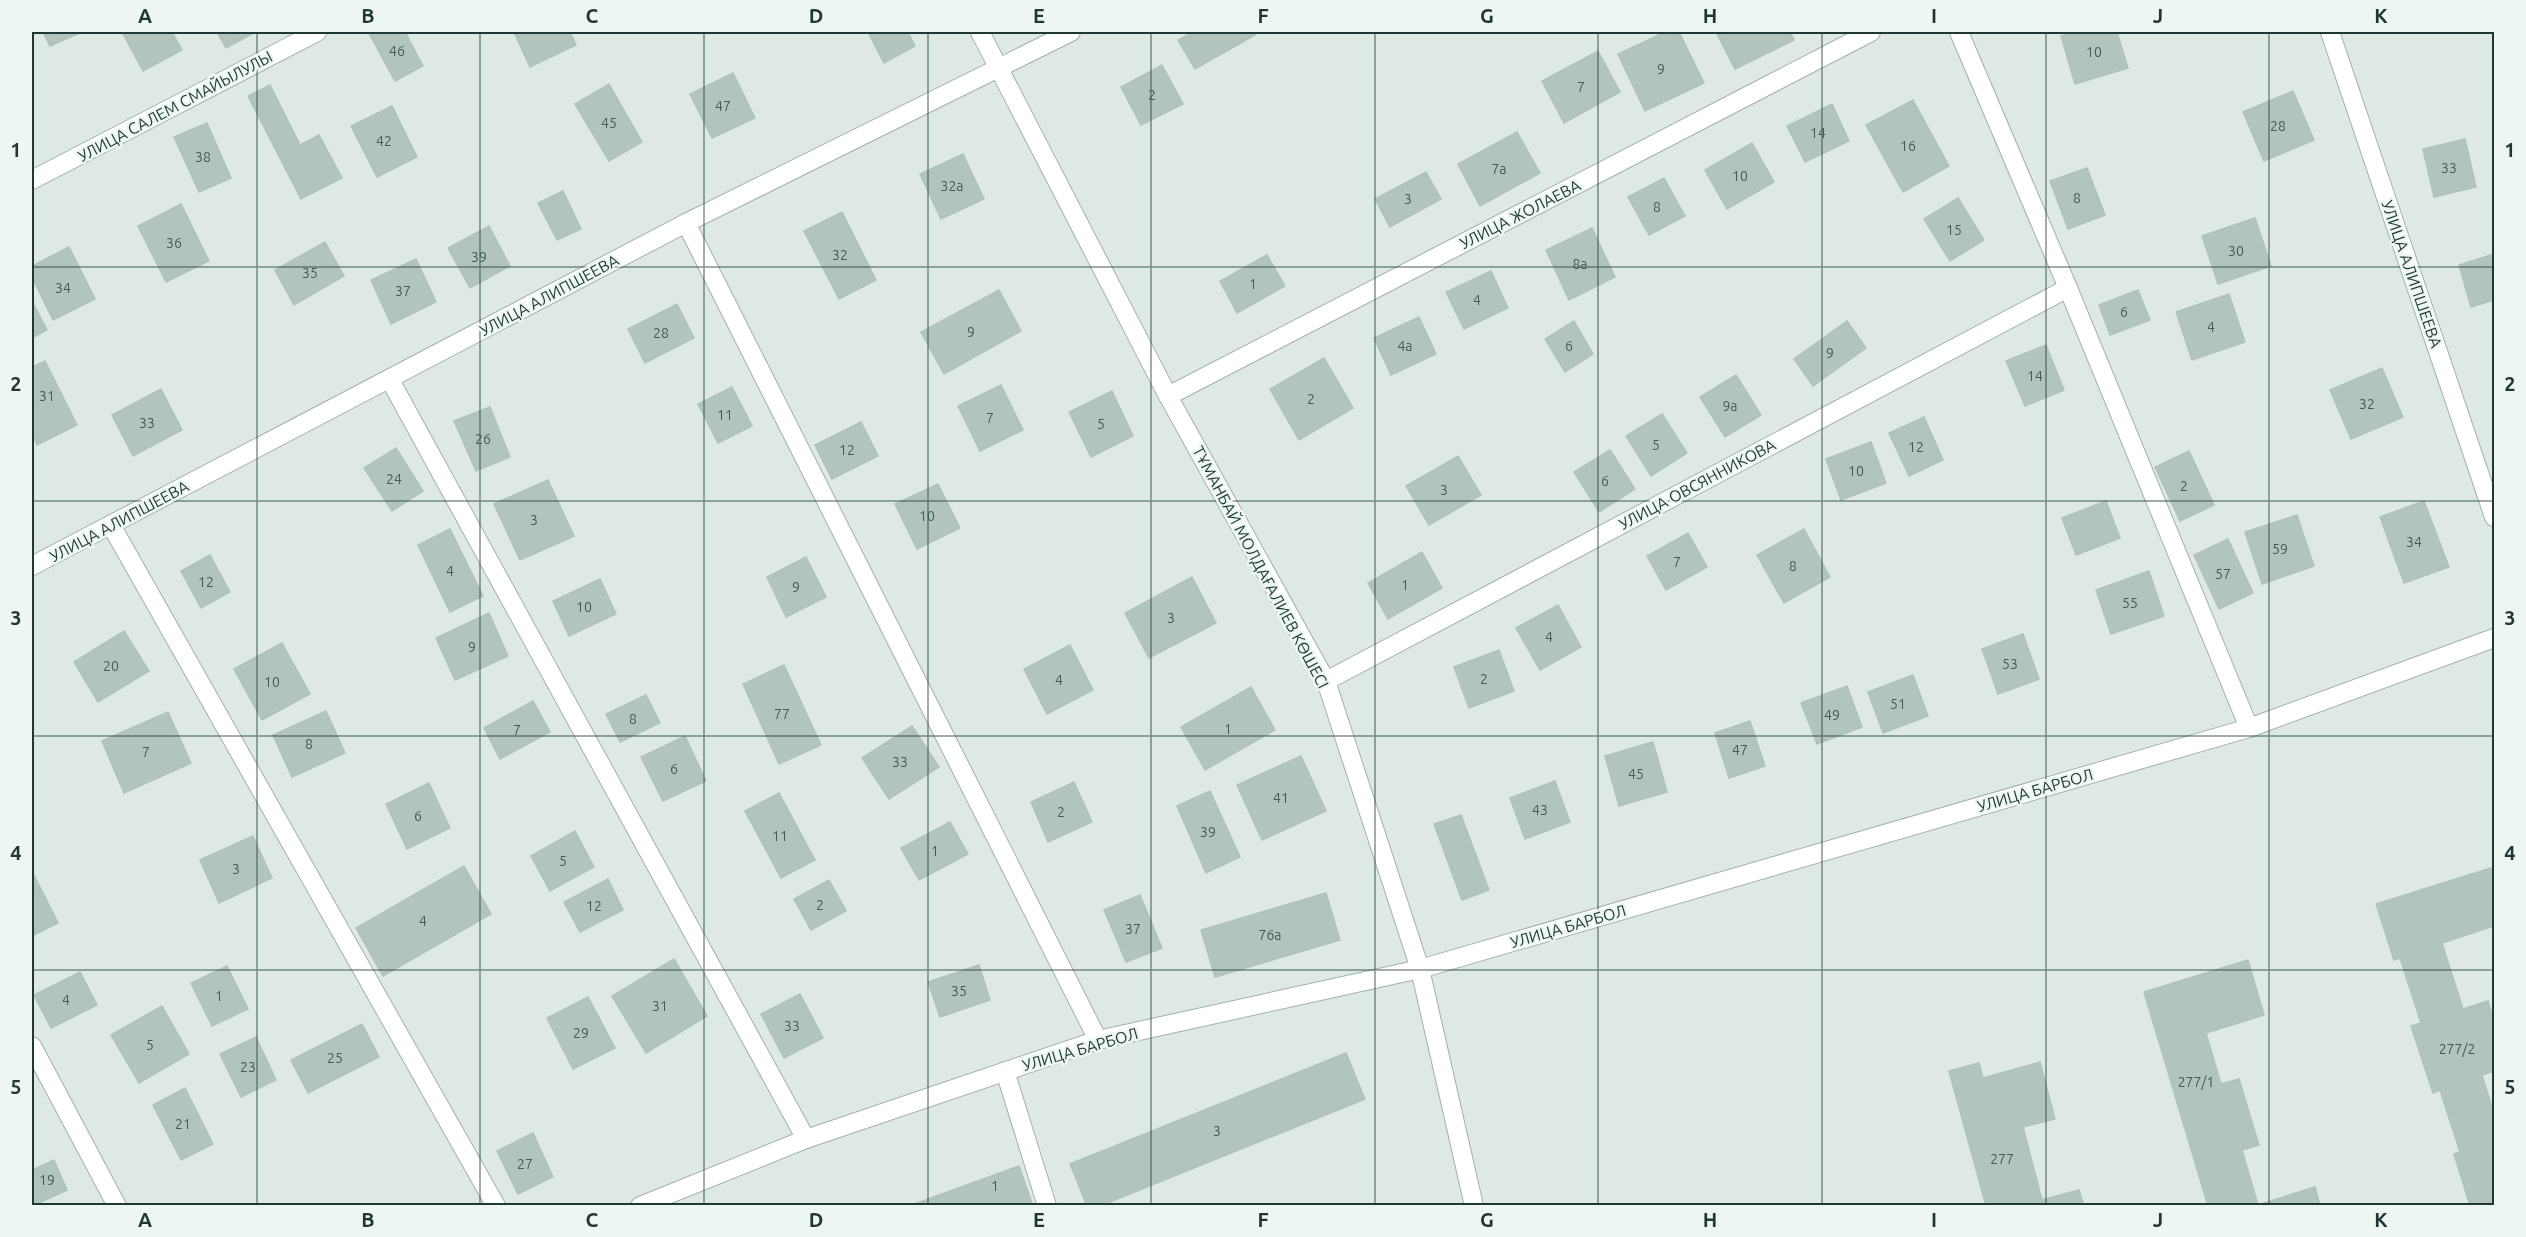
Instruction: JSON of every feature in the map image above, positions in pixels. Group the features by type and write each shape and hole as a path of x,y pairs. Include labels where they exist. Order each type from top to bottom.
{"street":[{"name":"УЛИЦА САЛЕМ СМАЙЫЛУЛЫ","path":"32,180 317,32"},
{"name":"ТҰМАНБАЙ МОЛДАҒАЛИЕВ КӨШЕСІ","path":"980,32 1168,396 1326,681 1420,969 1474,1206"},
{"name":"УЛИЦА АЛИПШЕЕВА","path":"32,566 686,223 1071,32"},
{"name":"УЛИЦА ЖОЛАЕВА","path":"1168,396 1871,32"},
{"path":"1959,32 2068,288 2249,728"},
{"name":"УЛИЦА АЛИПШЕЕВА","path":"2330,32 2494,517"},
{"path":"686,223 1098,1040"},
{"name":"УЛИЦА ОВСЯННИКОВА","path":"1326,681 2068,288"},
{"path":"390,380 806,1138"},
{"path":"111,525 496,1206"},
{"name":"УЛИЦА БАРБОЛ","path":"640,1206 806,1138 1098,1040 1420,969 2249,728 2494,638"},
{"path":"32,1046 117,1206"},
{"path":"1005,1071 1047,1206"}],"building":[{"path":"43,32 82,32 50,46"},
{"path":"122,32 172,32 182,50 143,71"},
{"path":"217,32 256,32 226,48"},
{"path":"377,32 405,32 423,66 395,81 370,35"},
{"path":"514,32 570,32 576,45 530,67"},
{"path":"868,32 908,32 915,46 884,63"},
{"path":"1193,32 1253,32 1255,35 1195,69 1178,40"},
{"path":"1665,32 1679,32 1704,83 1645,111 1618,54"},
{"path":"1716,32 1790,32 1794,40 1735,69"},
{"path":"2076,32 2117,32 2128,68 2075,84 2061,36"},
{"path":"1598,51 1620,92 1564,123 1542,81"},
{"path":"1162,65 1183,104 1141,125 1121,87"},
{"path":"733,73 755,118 712,138 690,94"},
{"path":"609,84 642,142 609,161 575,104"},
{"path":"270,85 300,145 319,135 342,178 301,199 248,96"},
{"path":"2293,91 2314,140 2264,161 2243,112"},
{"path":"1913,100 1949,166 1903,192 1866,125"},
{"path":"1832,104 1849,141 1805,162 1787,126"},
{"path":"392,106 417,157 377,177 351,126"},
{"path":"207,123 231,178 199,192 174,137"},
{"path":"1517,132 1540,173 1480,206 1458,164"},
{"path":"2465,139 2476,187 2434,197 2423,149"},
{"path":"1752,143 1774,182 1727,209 1705,170"},
{"path":"963,154 984,199 941,219 920,174"},
{"path":"2087,168 2105,215 2068,229 2050,181"},
{"path":"1426,172 1441,199 1390,227 1375,199"},
{"path":"1664,178 1685,216 1649,235 1628,197"},
{"path":"563,191 581,229 557,240 538,203"},
{"path":"1958,198 1984,240 1950,261 1924,219"},
{"path":"181,204 209,261 166,282 138,226"},
{"path":"842,212 876,280 839,299 804,231"},
{"path":"2255,218 2271,266 2218,284 2202,236"},
{"path":"489,226 510,266 470,288 448,248"},
{"path":"1592,228 1615,277 1569,300 1546,250"},
{"path":"325,242 344,276 294,305 275,270"},
{"path":"69,247 95,299 53,320 32,277 32,266"},
{"path":"2494,254 2494,300 2471,307 2459,265"},
{"path":"1267,255 1285,286 1237,313 1220,281"},
{"path":"416,259 436,302 391,324 371,280"},
{"path":"1491,271 1508,308 1464,329 1446,292"},
{"path":"999,290 1021,331 944,374 921,332"},
{"path":"2138,290 2150,320 2110,335 2099,305"},
{"path":"2229,294 2245,342 2192,360 2176,312"},
{"path":"32,301 47,330 32,338"},
{"path":"677,304 694,338 645,363 628,329"},
{"path":"1419,317 1436,354 1391,375 1374,338"},
{"path":"1574,321 1593,354 1565,372 1545,339"},
{"path":"1847,321 1866,348 1813,386 1794,359"},
{"path":"2046,345 2064,390 2025,406 2006,361"},
{"path":"1324,358 1353,408 1299,440 1270,389"},
{"path":"45,361 77,425 37,445 32,433 32,367"},
{"path":"2382,368 2403,417 2351,439 2330,390"},
{"path":"1736,375 1761,415 1725,437 1700,397"},
{"path":"1001,385 1023,430 980,451 958,406"},
{"path":"732,387 752,426 718,443 698,404"},
{"path":"161,389 182,430 133,456 112,415"},
{"path":"1112,391 1133,436 1091,457 1069,412"},
{"path":"490,407 510,457 476,471 454,421"},
{"path":"1662,414 1687,453 1651,476 1626,436"},
{"path":"1924,417 1943,460 1909,476 1889,433"},
{"path":"861,422 878,456 832,479 815,445"},
{"path":"1871,442 1886,483 1841,500 1826,459"},
{"path":"396,448 423,491 392,511 364,468"},
{"path":"1610,450 1635,489 1599,512 1574,472"},
{"path":"2189,451 2214,505 2180,521 2155,467"},
{"path":"1458,456 1481,495 1429,525 1406,486"},
{"path":"548,480 574,536 520,560 494,504"},
{"path":"938,484 960,528 917,549 895,504"},
{"path":"2106,501 2120,538 2076,555 2062,518"},
{"path":"2424,501 2449,567 2404,583 2380,517"},
{"path":"2297,515 2314,566 2262,584 2245,532"},
{"path":"450,529 483,596 450,612 418,545"},
{"path":"1804,529 1830,577 1784,603 1757,555"},
{"path":"1688,533 1707,567 1666,590 1647,556"},
{"path":"2228,539 2253,593 2219,609 2194,555"},
{"path":"1422,552 1442,588 1388,619 1368,583"},
{"path":"210,555 230,592 201,608 181,571"},
{"path":"806,557 826,597 786,617 767,577"},
{"path":"2149,571 2164,616 2111,634 2096,590"},
{"path":"1192,577 1216,623 1149,658 1125,613"},
{"path":"600,579 616,614 569,636 553,601"},
{"path":"1558,605 1581,647 1540,670 1516,628"},
{"path":"489,613 508,656 455,680 436,638"},
{"path":"124,631 149,671 98,702 74,662"},
{"path":"2023,634 2039,679 1998,694 1982,649"},
{"path":"282,643 310,694 262,720 234,669"},
{"path":"1070,645 1093,690 1047,714 1024,669"},
{"path":"1499,650 1514,691 1469,708 1454,667"},
{"path":"784,665 821,745 779,764 743,684"},
{"path":"1913,675 1928,716 1883,733 1868,692"},
{"path":"1847,686 1862,727 1817,744 1801,703"},
{"path":"1251,687 1275,730 1205,770 1181,727"},
{"path":"646,695 660,723 620,742 606,714"},
{"path":"533,701 550,732 500,759 484,728"},
{"path":"326,711 345,753 292,777 273,735"},
{"path":"168,712 191,763 124,793 102,741"},
{"path":"1750,721 1765,766 1729,778 1715,733"},
{"path":"912,726 939,767 889,799 862,758"},
{"path":"685,736 706,781 663,801 641,757"},
{"path":"1653,742 1667,792 1619,806 1605,756"},
{"path":"1301,756 1326,811 1262,840 1237,785"},
{"path":"1555,781 1570,822 1525,839 1510,798"},
{"path":"1074,782 1092,822 1048,842 1031,802"},
{"path":"429,783 450,828 407,849 386,804"},
{"path":"1210,791 1240,857 1206,873 1177,806"},
{"path":"779,793 815,860 781,878 745,811"},
{"path":"1461,815 1489,890 1462,900 1434,824"},
{"path":"950,822 968,854 919,880 901,848"},
{"path":"575,831 594,867 550,891 531,856"},
{"path":"253,836 272,878 219,903 200,860"},
{"path":"464,866 491,914 383,976 356,928"},
{"path":"2494,867 2494,926 2442,943 2463,1009 2488,1001 2494,1022 2494,1071 2482,1075 2494,1114 2494,1203 2470,1206 2454,1154 2460,1152 2440,1090 2433,1093 2411,1026 2421,1023 2400,958 2394,960 2376,904"},
{"path":"32,874 58,923 32,936"},
{"path":"608,879 623,910 580,932 564,902"},
{"path":"829,880 846,911 811,930 794,899"},
{"path":"1326,893 1340,940 1215,977 1201,930"},
{"path":"1140,895 1162,948 1126,962 1104,910"},
{"path":"674,959 707,1016 646,1053 612,996"},
{"path":"2248,960 2264,1015 2206,1033 2221,1084 2239,1079 2259,1145 2242,1150 2258,1205 2315,1187 2320,1206 2208,1206 2144,992"},
{"path":"979,965 990,1000 940,1017 928,982"},
{"path":"227,966 248,1009 212,1026 191,983"},
{"path":"80,972 97,1005 51,1028 34,995"},
{"path":"800,994 823,1038 784,1058 761,1014"},
{"path":"588,997 615,1048 573,1069 547,1018"},
{"path":"162,1006 189,1054 139,1083 111,1035"},
{"path":"362,1024 379,1057 308,1093 291,1060"},
{"path":"256,1037 276,1080 241,1097 220,1054"},
{"path":"1346,1053 1365,1099 1100,1206 1087,1206 1070,1164"},
{"path":"2040,1062 2055,1119 2023,1127 2042,1200 2079,1190 2084,1206 1986,1206 1949,1071 1979,1063 1983,1078"},
{"path":"185,1088 213,1144 181,1160 153,1105"},
{"path":"533,1133 553,1177 518,1194 497,1151"},
{"path":"54,1160 67,1190 32,1206 32,1170"},
{"path":"1019,1166 1033,1206 909,1206"}]}
